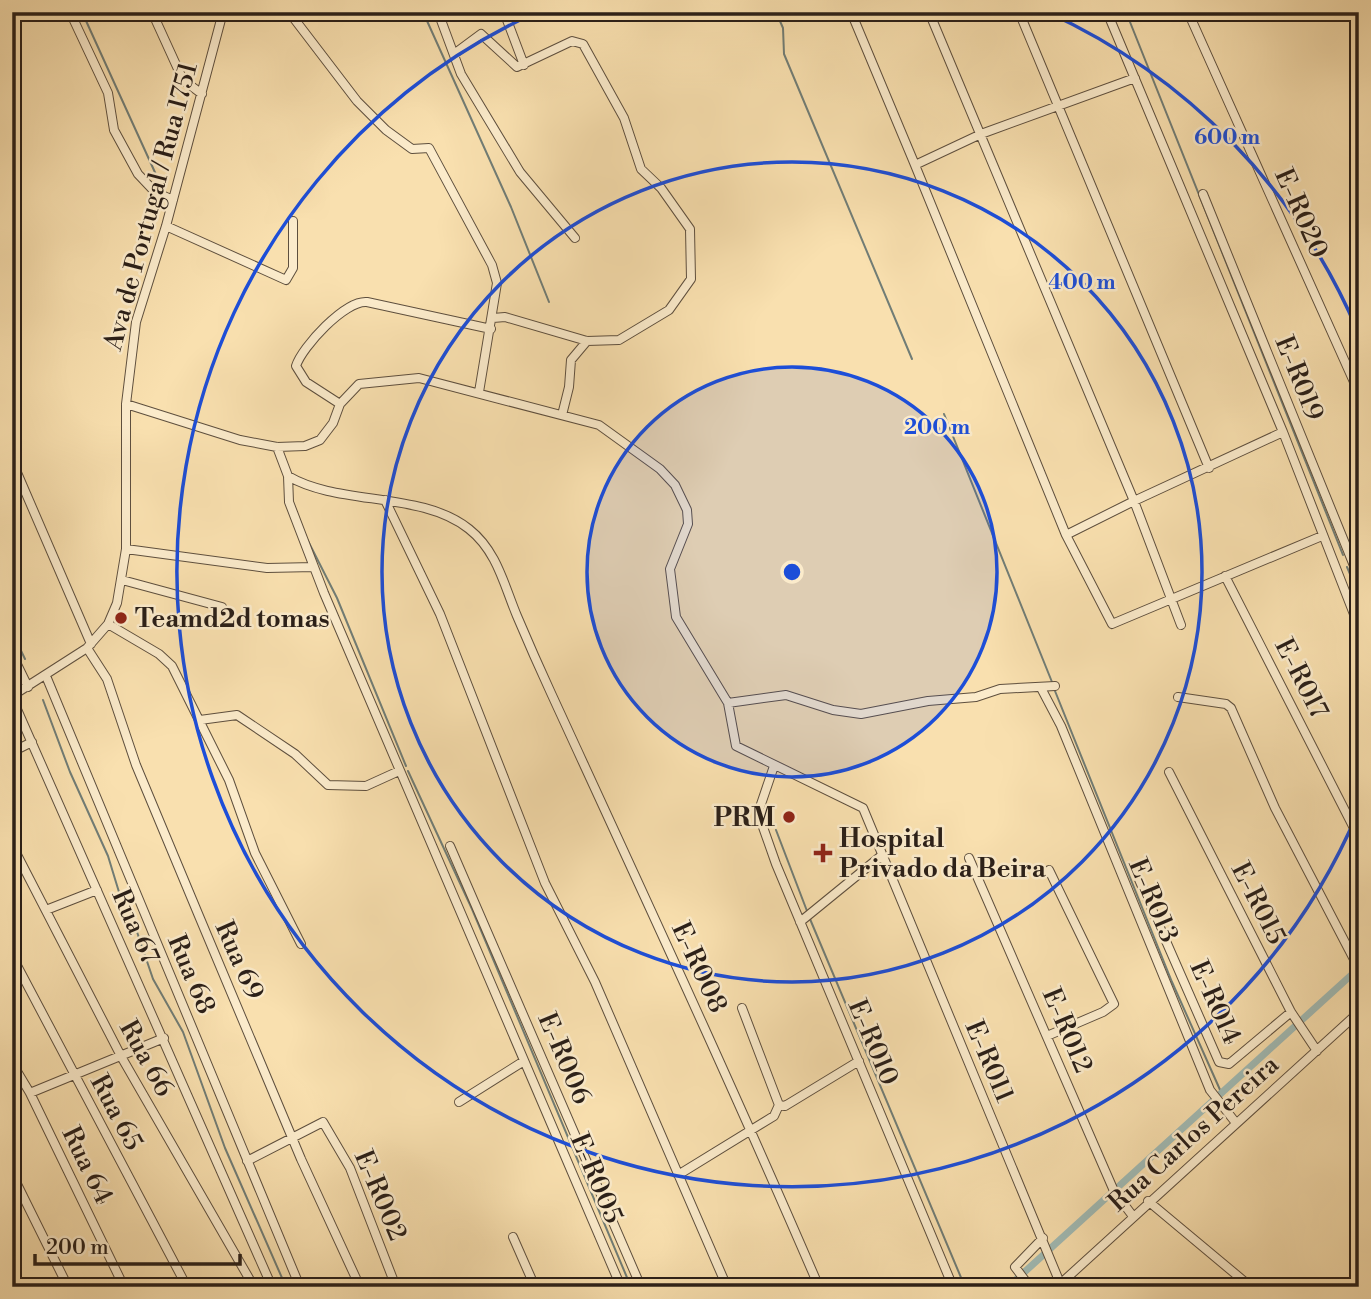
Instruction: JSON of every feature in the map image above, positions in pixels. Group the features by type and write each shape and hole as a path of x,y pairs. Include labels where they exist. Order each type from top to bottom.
{"street":[{"path":"70,12 108,93 114,130 126,152 146,186 173,200"},
{"path":"152,12 183,80 202,94"},
{"name":"Ava de Portugal / Rua 1751","path":"12,697 89,646 108,624 122,580 126,549 126,404 136,322 166,226 223,12"},
{"path":"289,12 357,101 386,130 412,149 429,148 492,265 498,288 479,392"},
{"path":"438,12 467,87 520,172 575,238"},
{"path":"504,12 523,65"},
{"path":"851,12 1066,535 1112,624 1322,536"},
{"path":"929,12 1134,502 1181,625"},
{"path":"1019,12 1209,468"},
{"path":"1107,12 1283,432 1359,627"},
{"name":"E-R020","path":"1188,12 1359,393"},
{"path":"454,54 481,34 517,67 572,41 583,44 624,118 641,169 661,188 690,229 691,279 670,310 619,340 587,341 505,317 493,318"},
{"path":"915,165 981,134 1135,78"},
{"name":"E-R019","path":"1203,194 1359,578"},
{"path":"166,226 286,280 293,268 293,221"},
{"path":"340,404 306,382 296,366 300,357 336,316 355,303 367,302 491,329"},
{"path":"494,307 505,317"},
{"path":"562,415 569,387 571,360 587,341"},
{"path":"126,404 240,440 278,447 305,446 320,440 333,423 340,404 359,384 377,380 419,378 562,415 608,429 675,485 687,510 688,524 670,569 676,617 728,703 786,695 833,710 861,715 928,701 976,697 1000,689 1055,686"},
{"path":"1066,535 1283,432"},
{"name":"E-R005","path":"278,447 288,476 289,502 314,567 621,1287"},
{"name":"Rua 69","path":"12,461 89,646 107,679 136,765 293,1137 360,1287"},
{"name":"E-R008","path":"288,476 313,488 385,500 452,519 478,537 503,576 539,667 752,1130 819,1287"},
{"path":"385,500 440,614 545,883 594,982 727,1287"},
{"path":"126,549 268,568 314,567"},
{"path":"1335,564 1350,558"},
{"name":"E-R017","path":"1225,576 1359,838"},
{"path":"122,580 222,607"},
{"path":"108,624 167,659 229,780 255,853 301,944"},
{"path":"12,654 28,687"},
{"name":"Rua 68","path":"46,676 300,1287"},
{"name":"E-R013","path":"1041,688 1061,726 1210,1090 1236,1123"},
{"name":"Rua 67","path":"12,697 272,1287"},
{"path":"1178,697 1226,704 1231,708 1275,808 1359,970"},
{"name":"E-R011","path":"728,703 736,746 863,808 1043,1238 1058,1285"},
{"path":"200,720 237,715 295,754 328,785 366,786 399,771"},
{"path":"12,752 32,742"},
{"name":"E-R010","path":"774,766 758,813 800,922 953,1287"},
{"name":"E-R015","path":"1168,772 1291,1012 1317,1051"},
{"name":"Rua 66","path":"12,845 122,1058 254,1287"},
{"name":"E-R006","path":"450,846 641,1287"},
{"path":"800,922 881,856"},
{"name":"E-R012","path":"969,858 1114,1191 1132,1215"},
{"path":"1048,1036 1103,1012 1114,1004 1049,870"},
{"name":"E-R014","path":"1137,875 1219,1062 1229,1064 1291,1012"},
{"path":"46,910 97,890"},
{"name":"Rua 65","path":"12,956 187,1287"},
{"path":"678,1175 774,1116 779,1105 742,1008"},
{"name":"Rua Carlos Pereira","path":"1058,1285 1132,1215 1359,1013"},
{"path":"30,1093 122,1058 164,1038"},
{"path":"779,1105 785,1106 859,1061"},
{"path":"459,1102 524,1062"},
{"name":"Rua 64","path":"12,1063 30,1093 124,1287"},
{"name":"E-R002","path":"293,1137 323,1122 350,1168 396,1287"},
{"path":"247,1161 293,1137"},
{"path":"12,1174 68,1287"},
{"path":"1148,1201 1251,1287"},
{"path":"513,1237 535,1287"},
{"path":"1030,1287 1015,1267 1043,1238"},
{"path":"1353,1287 1359,1282"}],"waterway":[{"path":"82,12 158,179"},
{"path":"423,12 511,207 549,302"},
{"path":"776,12 783,28 784,54 912,359"},
{"path":"1126,12 1343,555"},
{"path":"944,414 1052,682"},
{"path":"307,539 337,598 406,766"},
{"path":"1347,567 1359,595"},
{"path":"12,632 25,659"},
{"path":"1055,691 1172,982 1221,1092"},
{"path":"43,700 70,772 108,856 126,915 136,929 153,979 183,1032 225,1148 286,1287"},
{"path":"408,771 472,909 631,1287"},
{"path":"776,830 807,911"},
{"path":"810,919 965,1287"},
{"path":"1008,1287 1359,968"}],"place":[{"name":"Teamd2d tomas","path":"121,618"},
{"name":"PRM","path":"789,817"},
{"name":"Hospital Privado da Beira","path":"823,853"}]}
